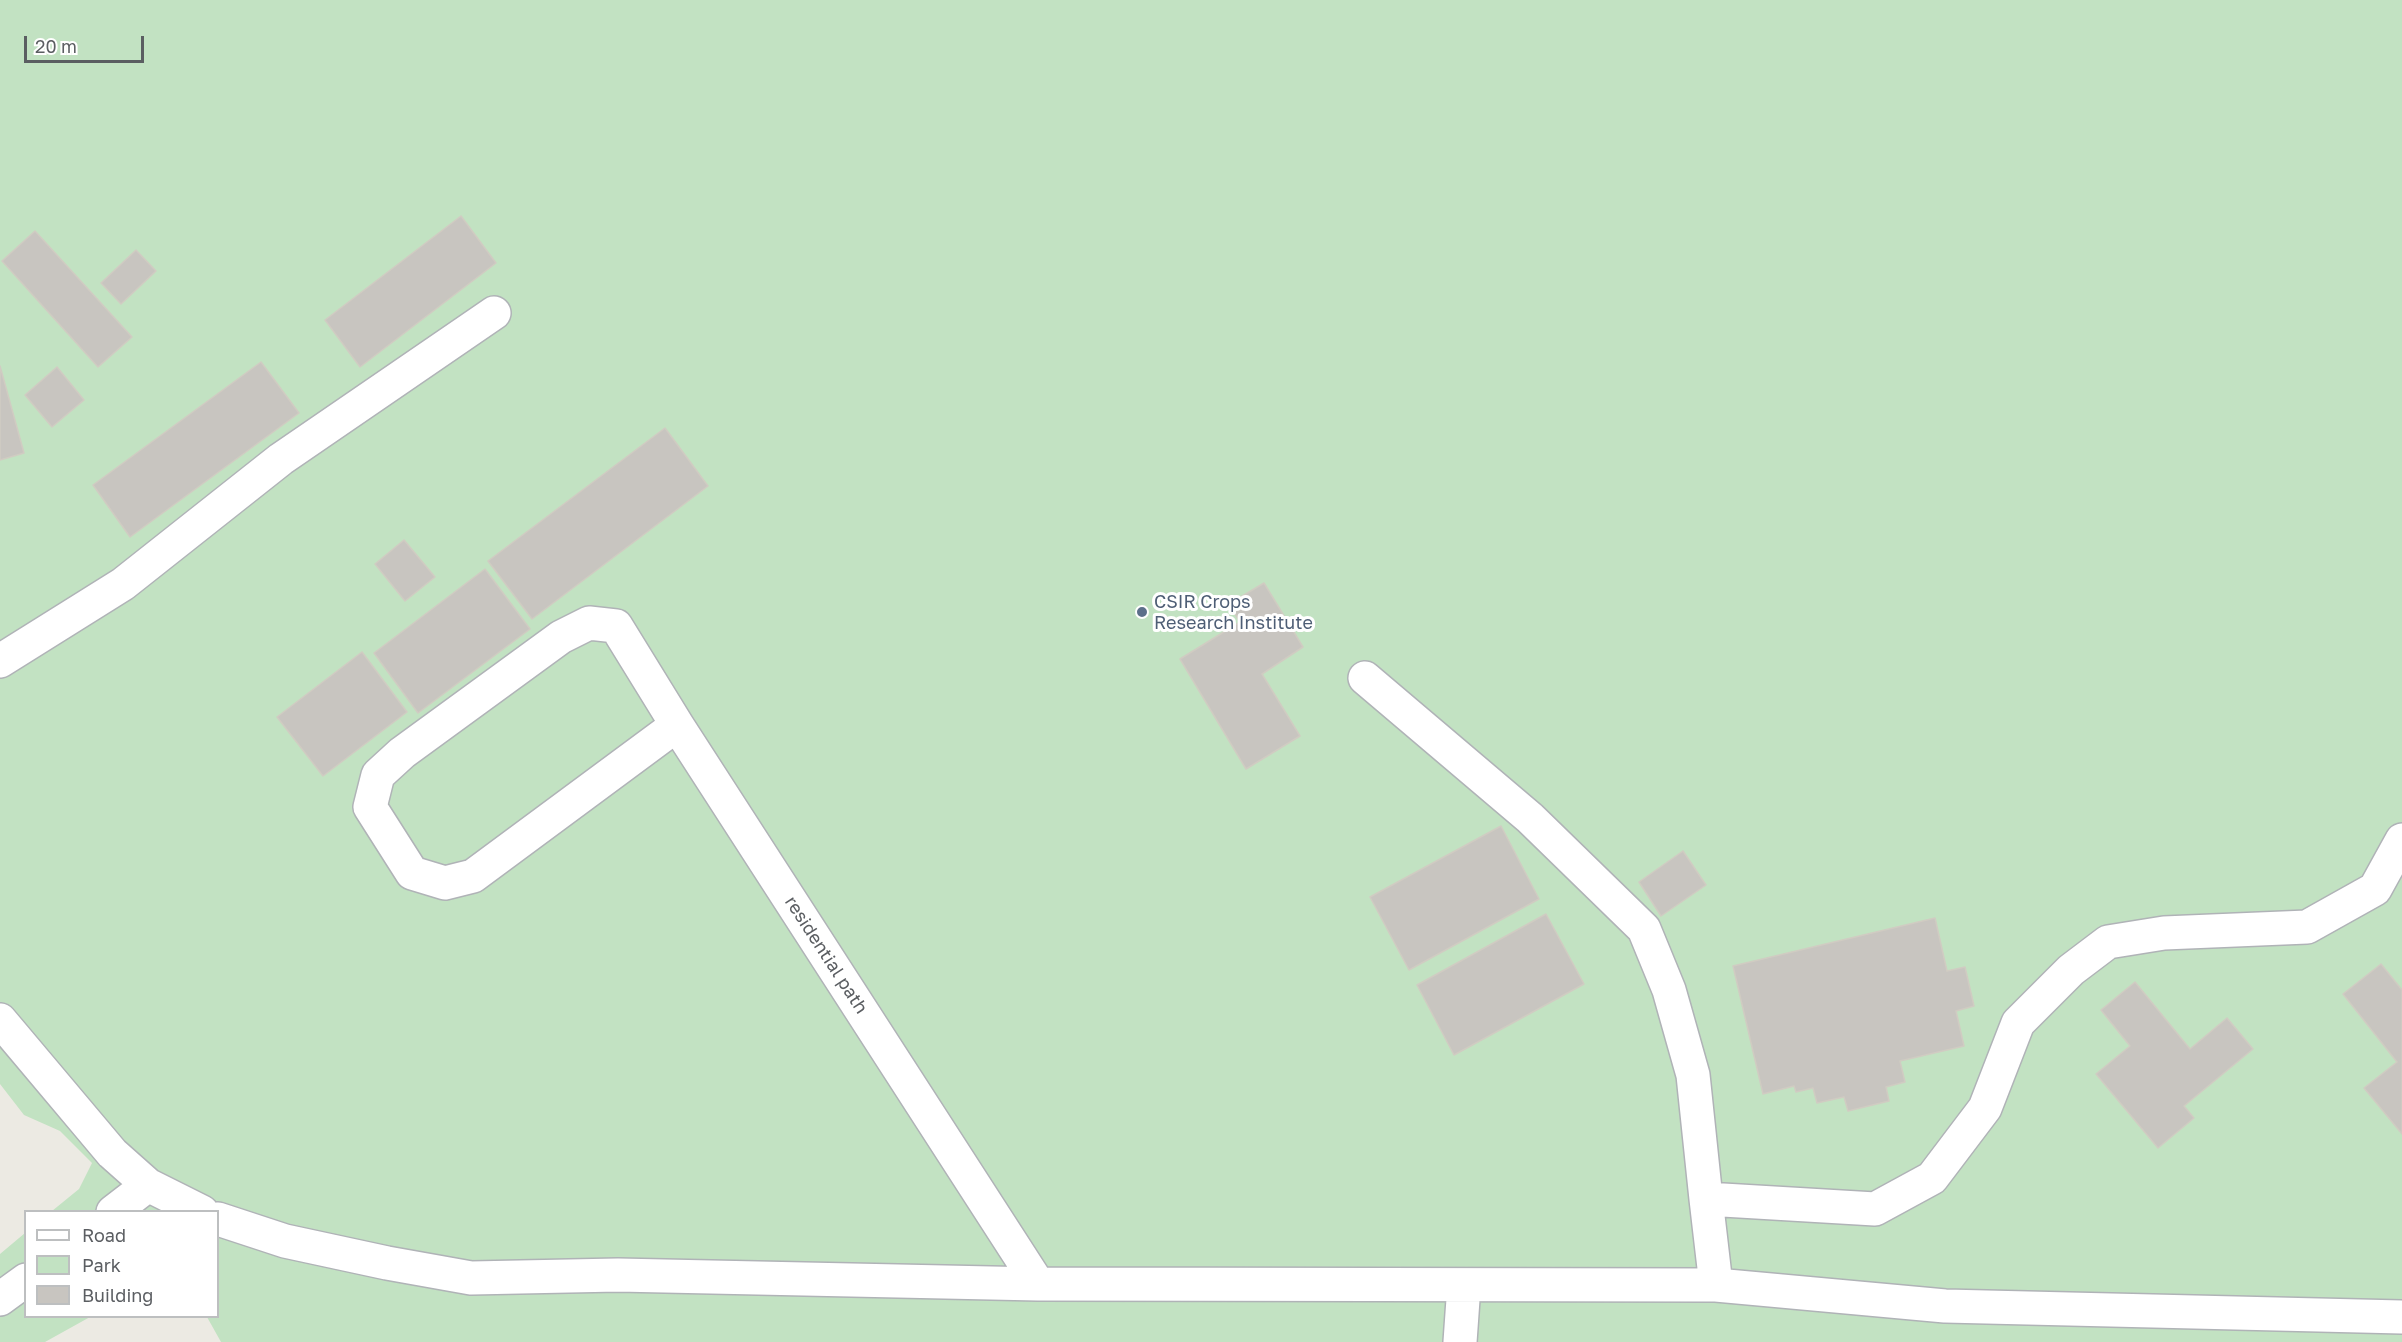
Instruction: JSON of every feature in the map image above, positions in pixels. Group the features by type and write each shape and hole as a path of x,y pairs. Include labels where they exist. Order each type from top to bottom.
{"street":[{"path":"0,661 123,584 281,459 494,313"},
{"name":"residential path","path":"677,725 473,876 445,883 412,873 370,807 378,775 402,753 561,637 589,623 616,626 677,725 1038,1284"},
{"path":"1365,678 1530,818 1644,929 1669,990 1693,1074 1716,1285"},
{"path":"1706,1199 1875,1209 1932,1178 1985,1108 2018,1023 2071,970 2108,942 2164,933 2307,927 2375,889 2402,840"},
{"path":"0,1020 112,1153 148,1185 198,1210"},
{"path":"116,1210 148,1185"},
{"path":"219,1219 285,1241 471,1278 618,1275 1038,1284 1716,1285 1945,1306 2402,1317"},
{"path":"0,1299 24,1281"},
{"path":"1460,1342 1464,1285"}],"green space":[{"path":"0,0 2402,0 2402,1342 221,1342 208,1318 219,1318 219,1210 53,1210 79,1189 92,1163 60,1131 24,1115 0,1084"},
{"path":"24,1234 24,1318 88,1318 45,1342 0,1342 0,1254"}],"building":[{"path":"461,216 496,263 360,367 325,320"},
{"path":"35,231 132,337 98,367 2,261"},
{"path":"136,250 156,271 121,304 101,283"},
{"path":"261,362 299,413 130,537 93,485"},
{"path":"0,366 24,453 0,460"},
{"path":"57,367 84,400 52,427 25,395"},
{"path":"665,428 708,486 532,619 488,561"},
{"path":"404,540 435,577 405,601 375,564"},
{"path":"485,569 530,629 418,713 374,653"},
{"path":"1264,583 1303,647 1262,674 1300,736 1246,769 1180,659 1240,622 1229,604"},
{"path":"362,652 407,712 323,776 277,717"},
{"path":"1501,826 1539,899 1409,970 1370,897"},
{"path":"1683,851 1706,885 1661,916 1639,882"},
{"path":"1546,914 1584,984 1454,1055 1417,985"},
{"path":"1935,918 1947,971 1965,967 1974,1006 1956,1011 1964,1046 1900,1061 1905,1082 1886,1087 1889,1101 1848,1111 1844,1097 1817,1103 1813,1088 1796,1092 1794,1086 1763,1094 1733,966"},
{"path":"2381,964 2402,990 2402,1134 2364,1088 2397,1062 2343,994"},
{"path":"2135,982 2190,1049 2227,1018 2253,1049 2184,1106 2194,1118 2158,1148 2096,1074 2130,1046 2101,1010"}],"place":[{"name":"CSIR Crops Research Institute","path":"1142,612"}]}
